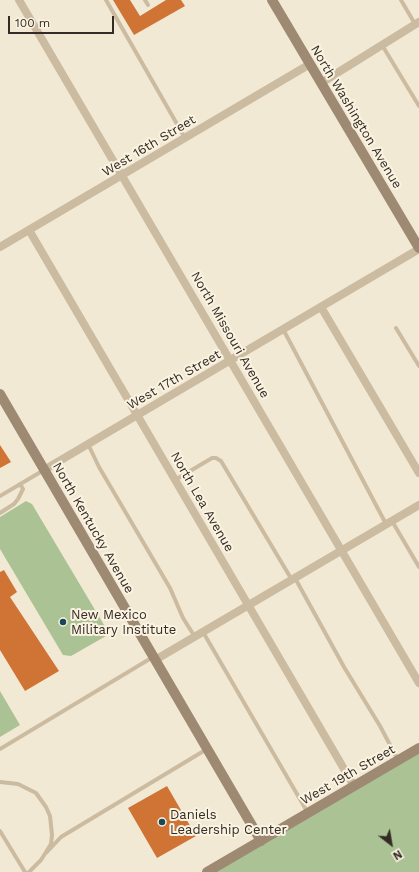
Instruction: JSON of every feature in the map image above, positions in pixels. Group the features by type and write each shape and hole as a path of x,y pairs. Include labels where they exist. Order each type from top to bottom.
{"street":[{"name":"North Missouri Avenue","path":"19,0 419,683"},
{"name":"North Washington Avenue","path":"272,0 419,249"},
{"path":"321,83 417,23"},
{"name":"West 16th Street","path":"0,247 310,64"},
{"name":"North Lea Avenue","path":"29,230 354,786"},
{"name":"West 17th Street","path":"44,470 419,249"},
{"path":"321,307 419,473"},
{"name":"North Kentucky Avenue","path":"0,394 261,841"},
{"path":"154,659 195,637 419,505"},
{"name":"West 19th Street","path":"207,872 419,748"}],"lane":[{"path":"106,0 186,138"},
{"path":"145,0 148,5"},
{"path":"401,0 417,23"},
{"path":"382,45 419,106"},
{"path":"396,328 419,366"},
{"path":"283,330 389,523 419,567"},
{"path":"88,444 99,467 170,588 183,618 195,637"},
{"path":"175,480 212,458 216,458 221,461 293,579 380,726 398,760"},
{"path":"0,496 44,470"},
{"path":"0,513 14,504 18,499 23,489 20,484"},
{"path":"203,632 308,813"},
{"path":"0,749 154,659"},
{"path":"29,872 61,836 207,749"},
{"path":"0,782 18,784 36,793 46,807 50,816 52,835 51,844 46,853"},
{"path":"0,831 25,872"},
{"path":"52,835 61,836"}],"green space":[{"path":"26,501 32,504 107,630 106,636 71,656 63,655 0,549 0,517"},
{"path":"0,691 20,725 0,737"},
{"path":"419,748 419,872 207,872"}],"building":[{"path":"113,0 130,0 140,16 166,0 181,0 185,6 134,35"},
{"path":"0,445 11,462 0,468"},
{"path":"4,570 17,592 10,597 59,671 25,691 0,650 0,572"},
{"name":"Daniels Leadership Center","path":"167,786 196,836 157,858 128,808"}],"place":[{"name":"New Mexico Military Institute","path":"63,622"},
{"name":"Daniels Leadership Center","path":"162,822"}]}
